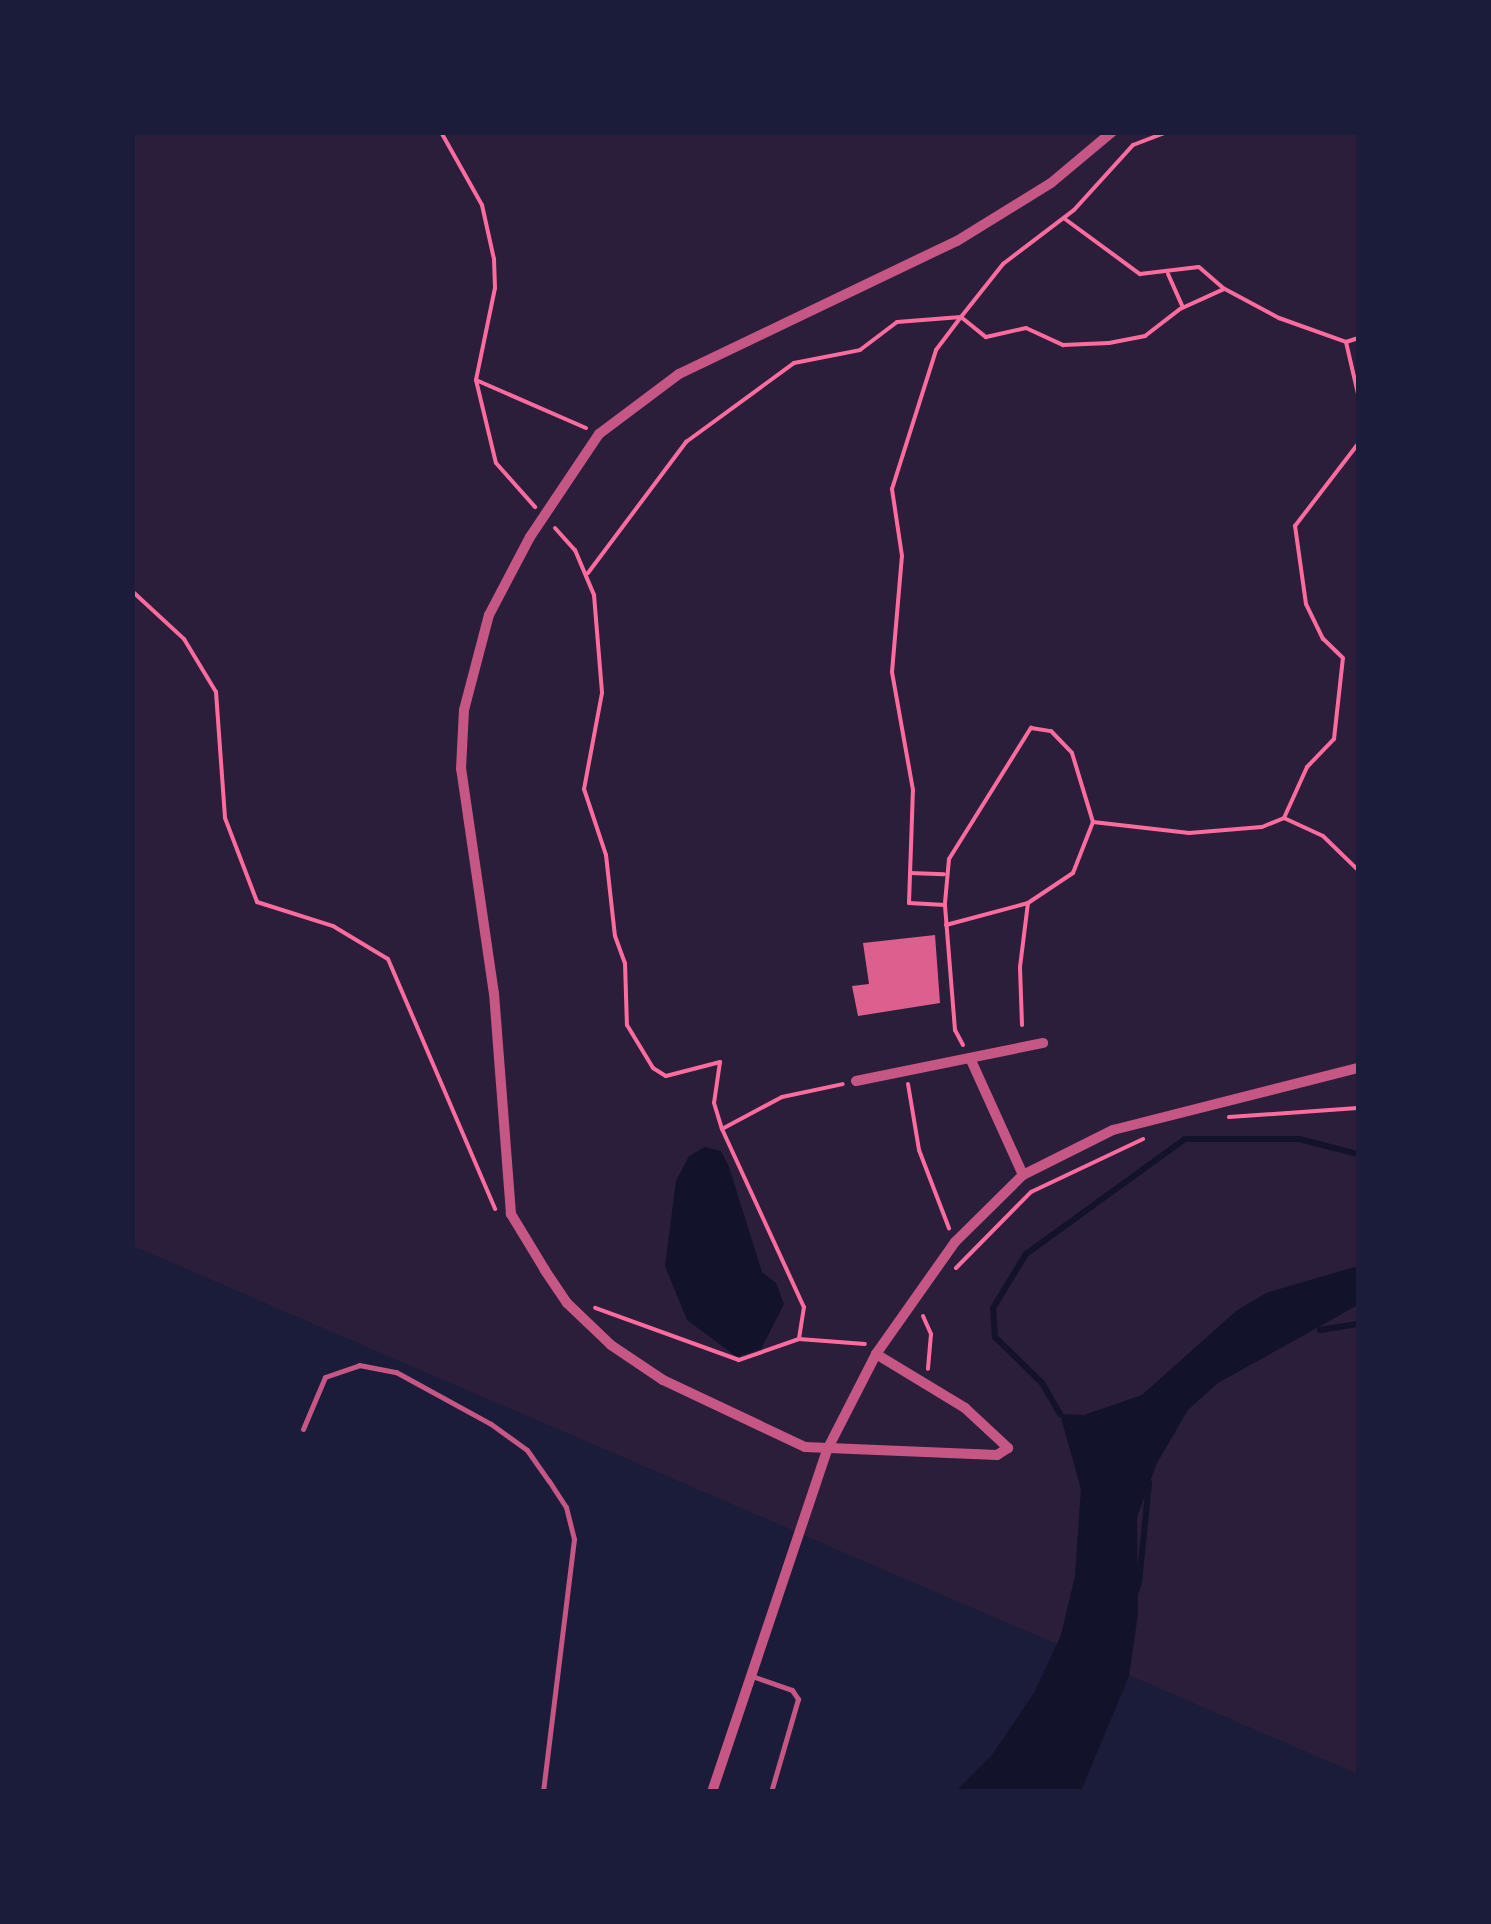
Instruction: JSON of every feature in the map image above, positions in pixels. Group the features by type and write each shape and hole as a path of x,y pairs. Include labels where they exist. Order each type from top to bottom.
{"street":[{"path":"876,1354 1003,1437 1008,1448 997,1454 805,1447 663,1380 611,1345 566,1303 511,1214 494,994 461,769 464,710 489,615 544,517 599,434 679,374 956,242 1051,183 1112,132"},
{"path":"856,1082 1043,1043"},
{"path":"970,1058 1023,1175"},
{"path":"712,1792 828,1448 876,1354 955,1242 1023,1175 1113,1130 1358,1068"}],"lane":[{"path":"303,1429 325,1377 359,1365 396,1372 490,1424 528,1450 550,1482 566,1507 574,1539 543,1792"},
{"path":"752,1676 792,1690 798,1699 771,1792"}],"path":[{"path":"440,132 482,205 494,258 476,380 496,462 588,574 602,693 584,790 606,855 615,936 625,963 627,1025 653,1068 666,1076 720,1062 714,1104 722,1130 804,1307 799,1338"},
{"path":"945,906 909,903 913,790 892,672 902,556 892,489 936,350 960,317 1003,264 1063,218 1132,145 1167,132"},
{"path":"1063,218 1119,263 1140,274 1168,274 1184,264 1200,266 1224,289 1346,342 1358,338"},
{"path":"1168,274 1183,308"},
{"path":"588,574 686,442 794,363 860,350 896,322 960,317 986,337 1026,328 1063,345 1145,336 1183,308 1224,289"},
{"path":"1346,342 1358,394"},
{"path":"476,380 599,434"},
{"path":"1094,822 1190,833 1262,827 1284,818 1308,767 1334,740 1343,658 1323,639 1306,604 1294,526 1358,444"},
{"path":"132,591 184,640 216,692 225,818 257,902 333,926 388,960 483,1192 504,1223"},
{"path":"946,925 1028,903 1073,873 1094,822 1072,753 1051,732 1031,728 944,874 946,925 955,1030 970,1058"},
{"path":"1284,818 1323,836 1358,870"},
{"path":"910,873 944,874"},
{"path":"1022,1025 1020,967 1028,903"},
{"path":"906,1071 919,1150 955,1242"},
{"path":"722,1130 782,1098 856,1082"},
{"path":"1228,1118 1358,1108"},
{"path":"942,1279 982,1247 1031,1192 1152,1135"},
{"path":"914,1297 930,1334 924,1384"},
{"path":"566,1303 626,1315 738,1360 799,1338 867,1344 880,1332"}],"shaded area":[{"path":"133,133 1358,133 1358,1774 133,1246"},
{"path":"705,1147 721,1151 762,1272 776,1283 784,1304 761,1349 737,1357 687,1320 665,1266 676,1181 689,1156"},
{"path":"1358,1266 1358,1305 1218,1383 1188,1410 1157,1463 1137,1517 1138,1614 1129,1676 1081,1791 956,1791 992,1755 1034,1693 1061,1635 1075,1576 1081,1489 1060,1414 1084,1415 1142,1395 1236,1311 1266,1293"}],"building":[{"path":"935,935 940,1003 858,1016 852,986 869,984 863,943"}],"waterway":[{"path":"1060,1414 1042,1383 995,1337 993,1308 1026,1254 1185,1139 1299,1139 1358,1154"},
{"path":"1320,1330 1358,1324"},
{"path":"1132,1602 1139,1583 1149,1482"}]}
